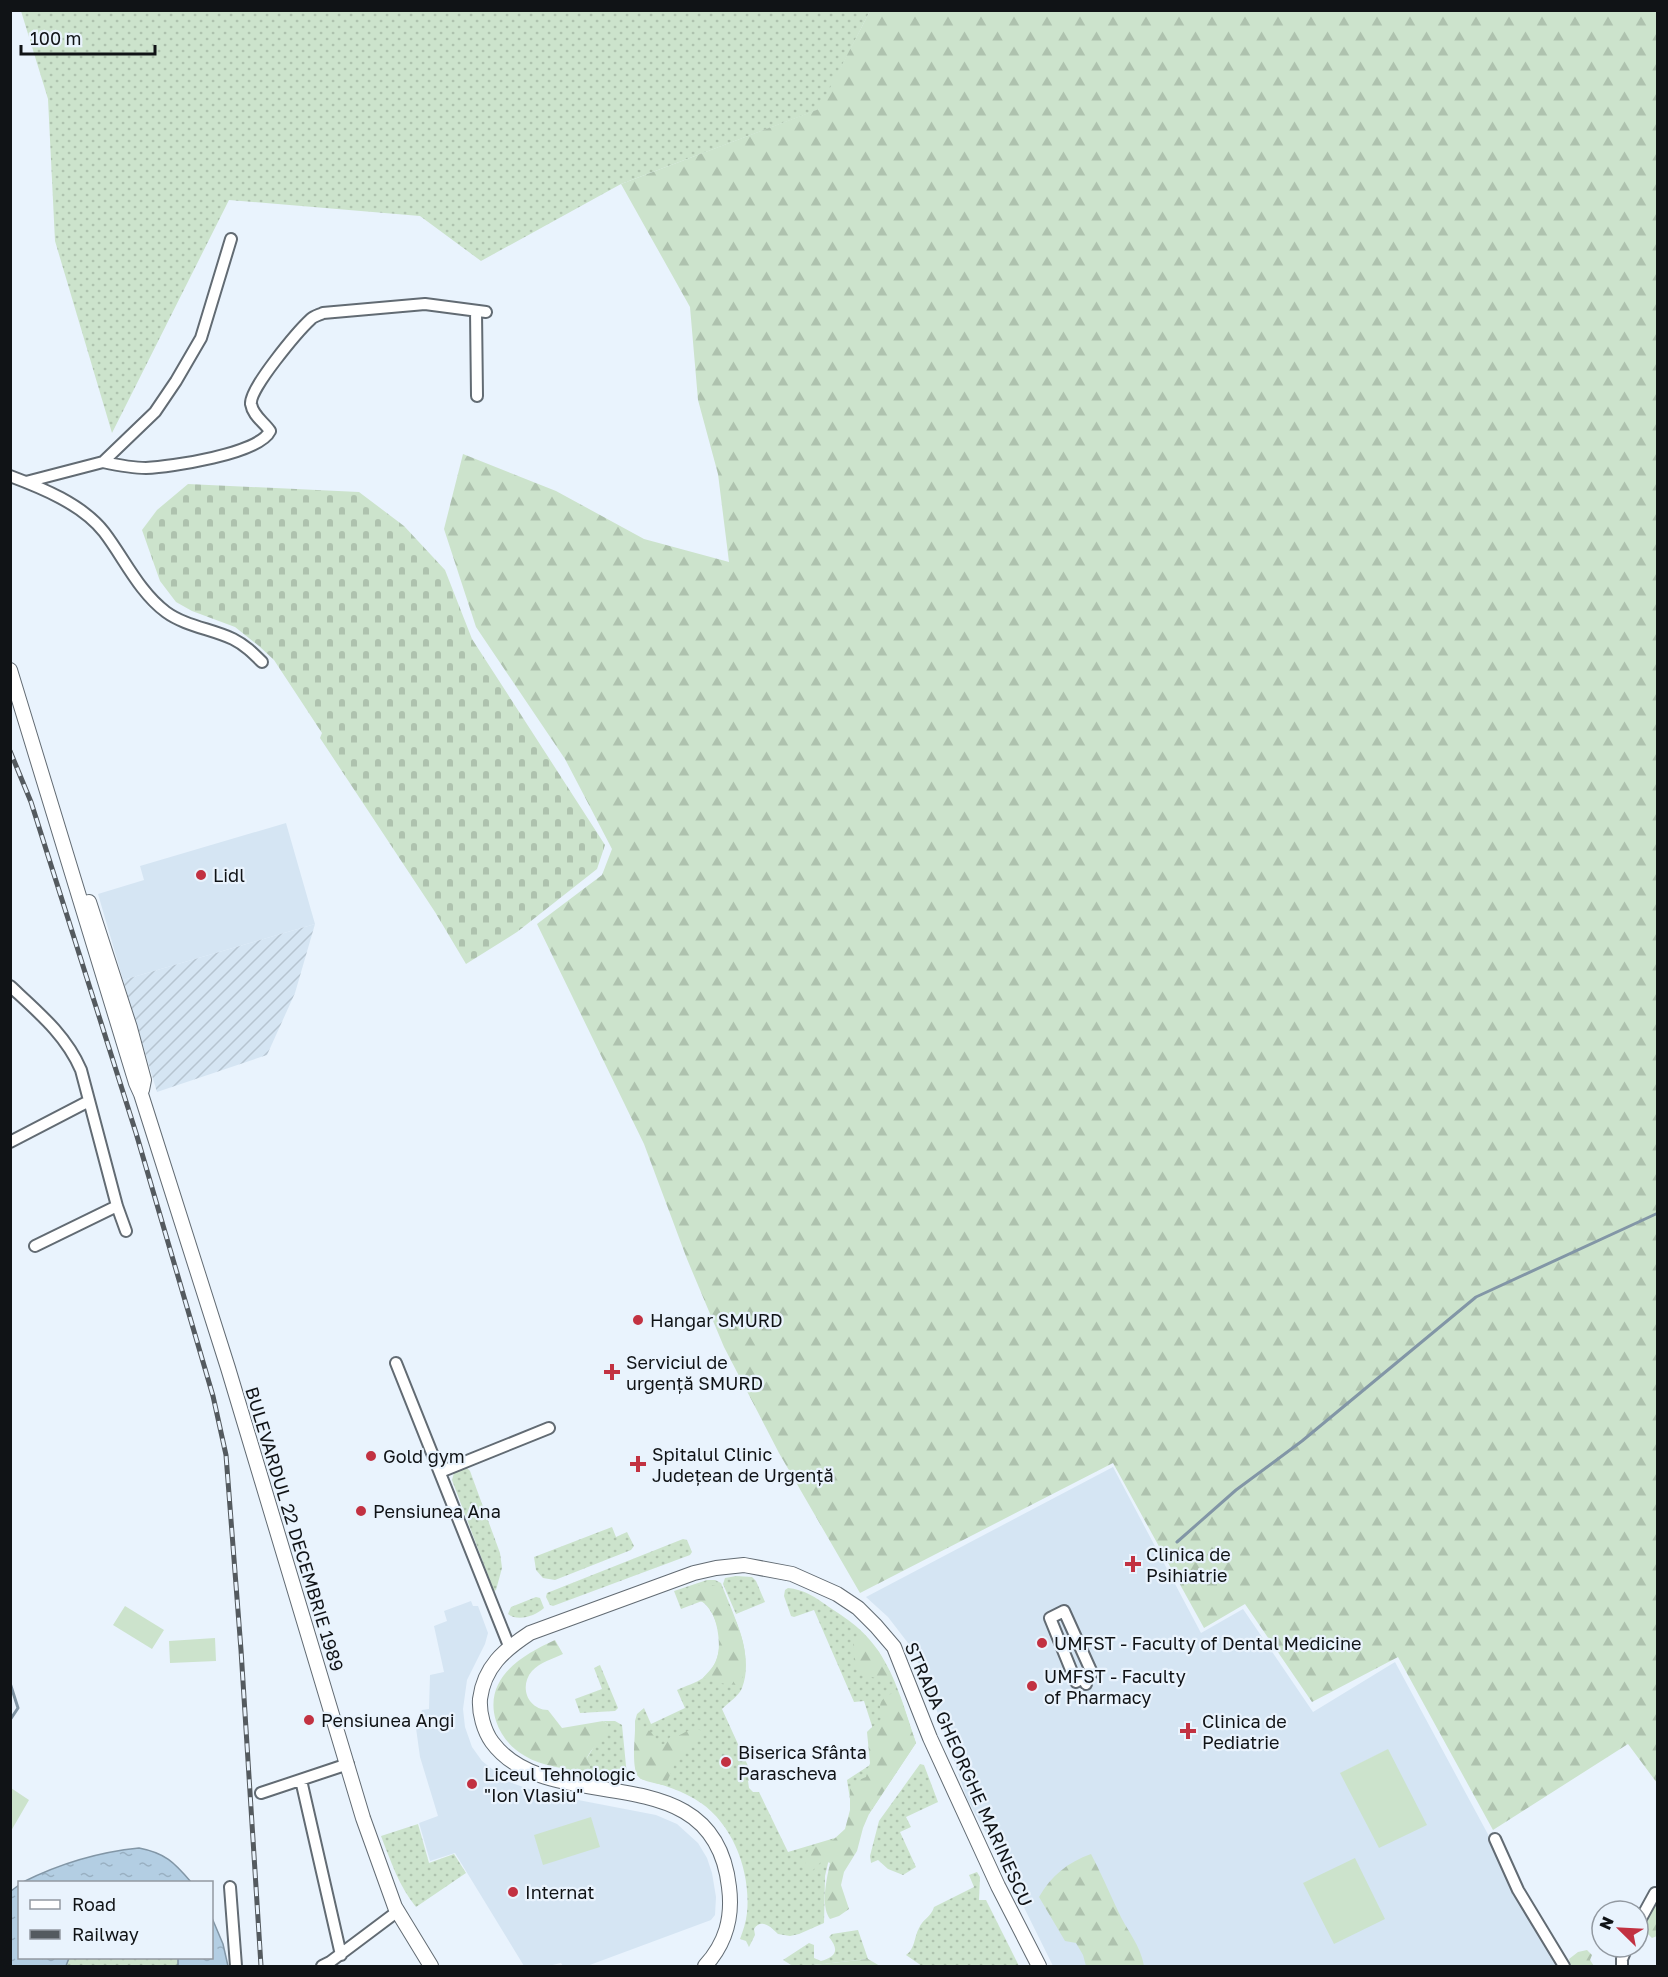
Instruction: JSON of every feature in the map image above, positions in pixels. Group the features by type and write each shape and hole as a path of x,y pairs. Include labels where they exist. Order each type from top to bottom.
{"main road":[{"name":"BULEVARDUL 22 DECEMBRIE 1989","path":"10,670 79,893 80,904 228,1368 367,1829 398,1911 431,1966"},
{"name":"STRADA GHEORGHE MARINESCU","path":"705,1966 716,1954 726,1934 731,1907 728,1877 718,1845 706,1829 689,1814 669,1803 559,1780 520,1768 500,1753 487,1735 480,1706 482,1685 493,1664 509,1646 530,1633 673,1580 716,1568 744,1564 798,1576 837,1594 866,1616 894,1647 930,1738 998,1886 1039,1966"}],"street":[{"path":"103,462 155,412 201,338 231,239"},
{"path":"26,482 103,462 144,468 177,465 233,453 262,440 270,431 254,411 251,403 253,393 273,364 312,318 323,313 425,304 481,312 477,396"},
{"path":"10,476 68,504 96,523 162,609 177,618 236,641 248,648 262,662"},
{"path":"10,986 66,1041 81,1070 117,1206 126,1231"},
{"path":"10,1142 89,1101"},
{"path":"35,1245 117,1206"},
{"path":"396,1363 509,1646"},
{"path":"440,1472 549,1428"},
{"path":"1064,1611 1092,1673 1085,1681 1076,1682 1050,1618 1064,1611"},
{"path":"261,1793 348,1764"},
{"path":"301,1780 341,1955"},
{"path":"1496,1839 1518,1890 1564,1966"},
{"path":"230,1887 236,1966"},
{"path":"1650,1902 1655,1893"},
{"path":"322,1966 341,1955 398,1911"}],"shaded area":[{"path":"286,823 315,924 123,980 98,894 144,880 140,866"},
{"path":"315,924 295,993 267,1055 157,1092 123,980"},
{"path":"1113,1467 1201,1633 1243,1609 1313,1712 1395,1662 1559,1966 1053,1966 999,1857 967,1799 926,1679 908,1643 888,1617 866,1597"},
{"name":"Liceul Tehnologic \"Ion Vlasiu\"","path":"471,1601 473,1606 478,1606 488,1633 467,1680 463,1709 465,1727 472,1747 482,1761 507,1781 523,1787 547,1794 656,1815 677,1824 698,1843 707,1858 716,1897 715,1915 711,1920 587,1966 563,1966 561,1963 548,1966 524,1966 455,1853 430,1861 419,1823 438,1816 420,1757 416,1728 422,1710 429,1709 430,1675 444,1672 434,1626 447,1621 444,1611"}],"green space":[{"path":"21,11 870,11 820,109 621,184 481,261 420,216 229,200 112,433 55,241 48,99"},
{"path":"870,11 1657,11 1657,1783 1628,1744 1493,1830 1398,1657 1312,1702 1245,1604 1204,1628 1113,1463 860,1593 779,1453 724,1347 687,1259 644,1144 537,924 602,875 612,849 565,759 476,627 444,529 463,454 556,491 644,539 729,562 718,474 698,400 690,307 621,184 819,109"},
{"path":"188,484 359,492 404,526 445,570 472,639 605,845 597,869 517,932 466,964 435,912 320,738 322,733 274,660 235,627 192,611 176,602 160,581 142,530 157,510"},
{"path":"466,1467 470,1471 500,1553 502,1568 494,1591 452,1480 455,1469"},
{"path":"612,1527 616,1537 627,1532 634,1546 631,1550 555,1580 543,1578 536,1570 534,1557"},
{"path":"683,1539 687,1540 692,1552 690,1555 553,1606 546,1597 547,1593"},
{"path":"752,1577 765,1602 736,1614 723,1584 725,1578"},
{"path":"707,1580 721,1583 744,1648 746,1662 741,1691 722,1709 753,1777 748,1781 749,1788 753,1792 759,1792 788,1852 845,1835 829,1859 825,1876 824,1923 790,1936 778,1934 769,1926 760,1924 754,1929 755,1935 749,1947 746,1941 740,1939 747,1913 748,1898 743,1867 723,1824 701,1803 687,1795 641,1779 635,1767 637,1714 644,1708 651,1724 685,1708 677,1690 703,1678 716,1661 719,1650 718,1629 709,1609 702,1601 681,1609 674,1591"},
{"path":"709,1584 719,1587 731,1609 741,1636 745,1662 744,1674 738,1685 703,1678 716,1661 719,1637 712,1613 702,1602 691,1598 690,1593 693,1587"},
{"path":"788,1588 815,1597 865,1634 885,1662 902,1702 916,1743 869,1814 850,1799 847,1780 873,1763 872,1726 864,1701 854,1702 814,1610 791,1616 784,1596"},
{"path":"536,1597 540,1598 544,1608 540,1611 521,1618 508,1614 511,1607"},
{"path":"125,1606 164,1630 152,1649 113,1625"},
{"path":"861,1632 879,1652 893,1679 868,1676 859,1667 855,1660 853,1643"},
{"path":"215,1638 216,1661 170,1663 169,1641"},
{"path":"555,1640 563,1654 532,1671 526,1683 527,1696 535,1706 548,1710 562,1728 603,1721 608,1724 605,1734 587,1758 590,1770 583,1773 525,1756 507,1741 496,1721 493,1706 500,1680 518,1661"},
{"path":"600,1665 618,1708 615,1711 580,1713 575,1699 602,1689 594,1668"},
{"path":"894,1693 900,1696 916,1743 869,1814 857,1851 844,1872 841,1885 849,1909 830,1919 825,1900 830,1863 823,1860 809,1874 805,1867 806,1854 810,1848 833,1840 845,1829 850,1810 850,1789 854,1782 866,1777 870,1763 867,1732 882,1717 880,1705 883,1699"},
{"path":"603,1721 615,1721 622,1725 627,1776 623,1781 583,1773 590,1770 587,1758 608,1724"},
{"path":"642,1728 650,1731 661,1745 666,1743 672,1734 678,1736 693,1730 702,1731 676,1761 667,1782 662,1785 639,1777 635,1768 635,1729"},
{"path":"1388,1749 1427,1825 1379,1848 1340,1773"},
{"path":"920,1764 924,1765 938,1802 906,1817 911,1827 900,1832 916,1867 903,1875 888,1869 878,1860 871,1863 870,1856 879,1821"},
{"path":"11,1788 29,1800 11,1831"},
{"path":"591,1817 600,1847 543,1865 534,1835"},
{"path":"418,1824 429,1863 454,1854 466,1873 416,1907 400,1882 381,1836"},
{"path":"1091,1854 1121,1918 1137,1945 1144,1966 1086,1966 1076,1943 1065,1941 1039,1897 1061,1871"},
{"path":"1355,1858 1385,1919 1334,1944 1303,1883"},
{"path":"977,1872 980,1877 979,1900 986,1900 1019,1966 922,1966 906,1955 913,1946 917,1931 934,1907 974,1887 969,1875"},
{"path":"1657,1896 1657,1936 1652,1938 1650,1936 1650,1910"},
{"path":"858,1930 868,1959 804,1966 793,1966 783,1960 809,1943 814,1945 814,1958 821,1961 826,1959 835,1952 829,1937 832,1934"},
{"path":"1587,1950 1594,1966 1571,1966 1569,1959 1578,1952"},
{"path":"69,1959 178,1959 178,1966 66,1966"},
{"path":"868,1959 880,1966 804,1966"}],"water":[{"path":"139,1848 156,1853 168,1859 190,1881 25,1881 51,1870 109,1852"},
{"path":"18,1886 18,1959 69,1959 66,1966 11,1966 11,1891"},
{"path":"213,1920 223,1944 228,1966 178,1966 178,1959 213,1959"}],"waterway":[{"path":"1177,1542 1236,1490 1302,1441 1476,1297 1658,1213"},
{"path":"10,1683 18,1708 10,1720"}],"railway":[{"path":"10,751 31,802 136,1133 213,1396 226,1455 261,1966"}],"place":[{"name":"Lidl","path":"201,875"},
{"name":"Hangar SMURD","path":"638,1320"},
{"name":"Serviciul de urgență SMURD","path":"612,1372"},
{"name":"Gold gym","path":"371,1456"},
{"name":"Spitalul Clinic Județean de Urgență","path":"638,1464"},
{"name":"Pensiunea Ana","path":"361,1511"},
{"name":"Clinica de Psihiatrie","path":"1133,1564"},
{"name":"UMFST - Faculty of Dental Medicine","path":"1042,1643"},
{"name":"UMFST - Faculty of Pharmacy","path":"1032,1686"},
{"name":"Pensiunea Angi","path":"309,1720"},
{"name":"Clinica de Pediatrie","path":"1188,1731"},
{"name":"Biserica Sfânta Parascheva","path":"726,1762"},
{"name":"Liceul Tehnologic \"Ion Vlasiu\"","path":"472,1784"},
{"name":"Internat","path":"513,1892"}]}
